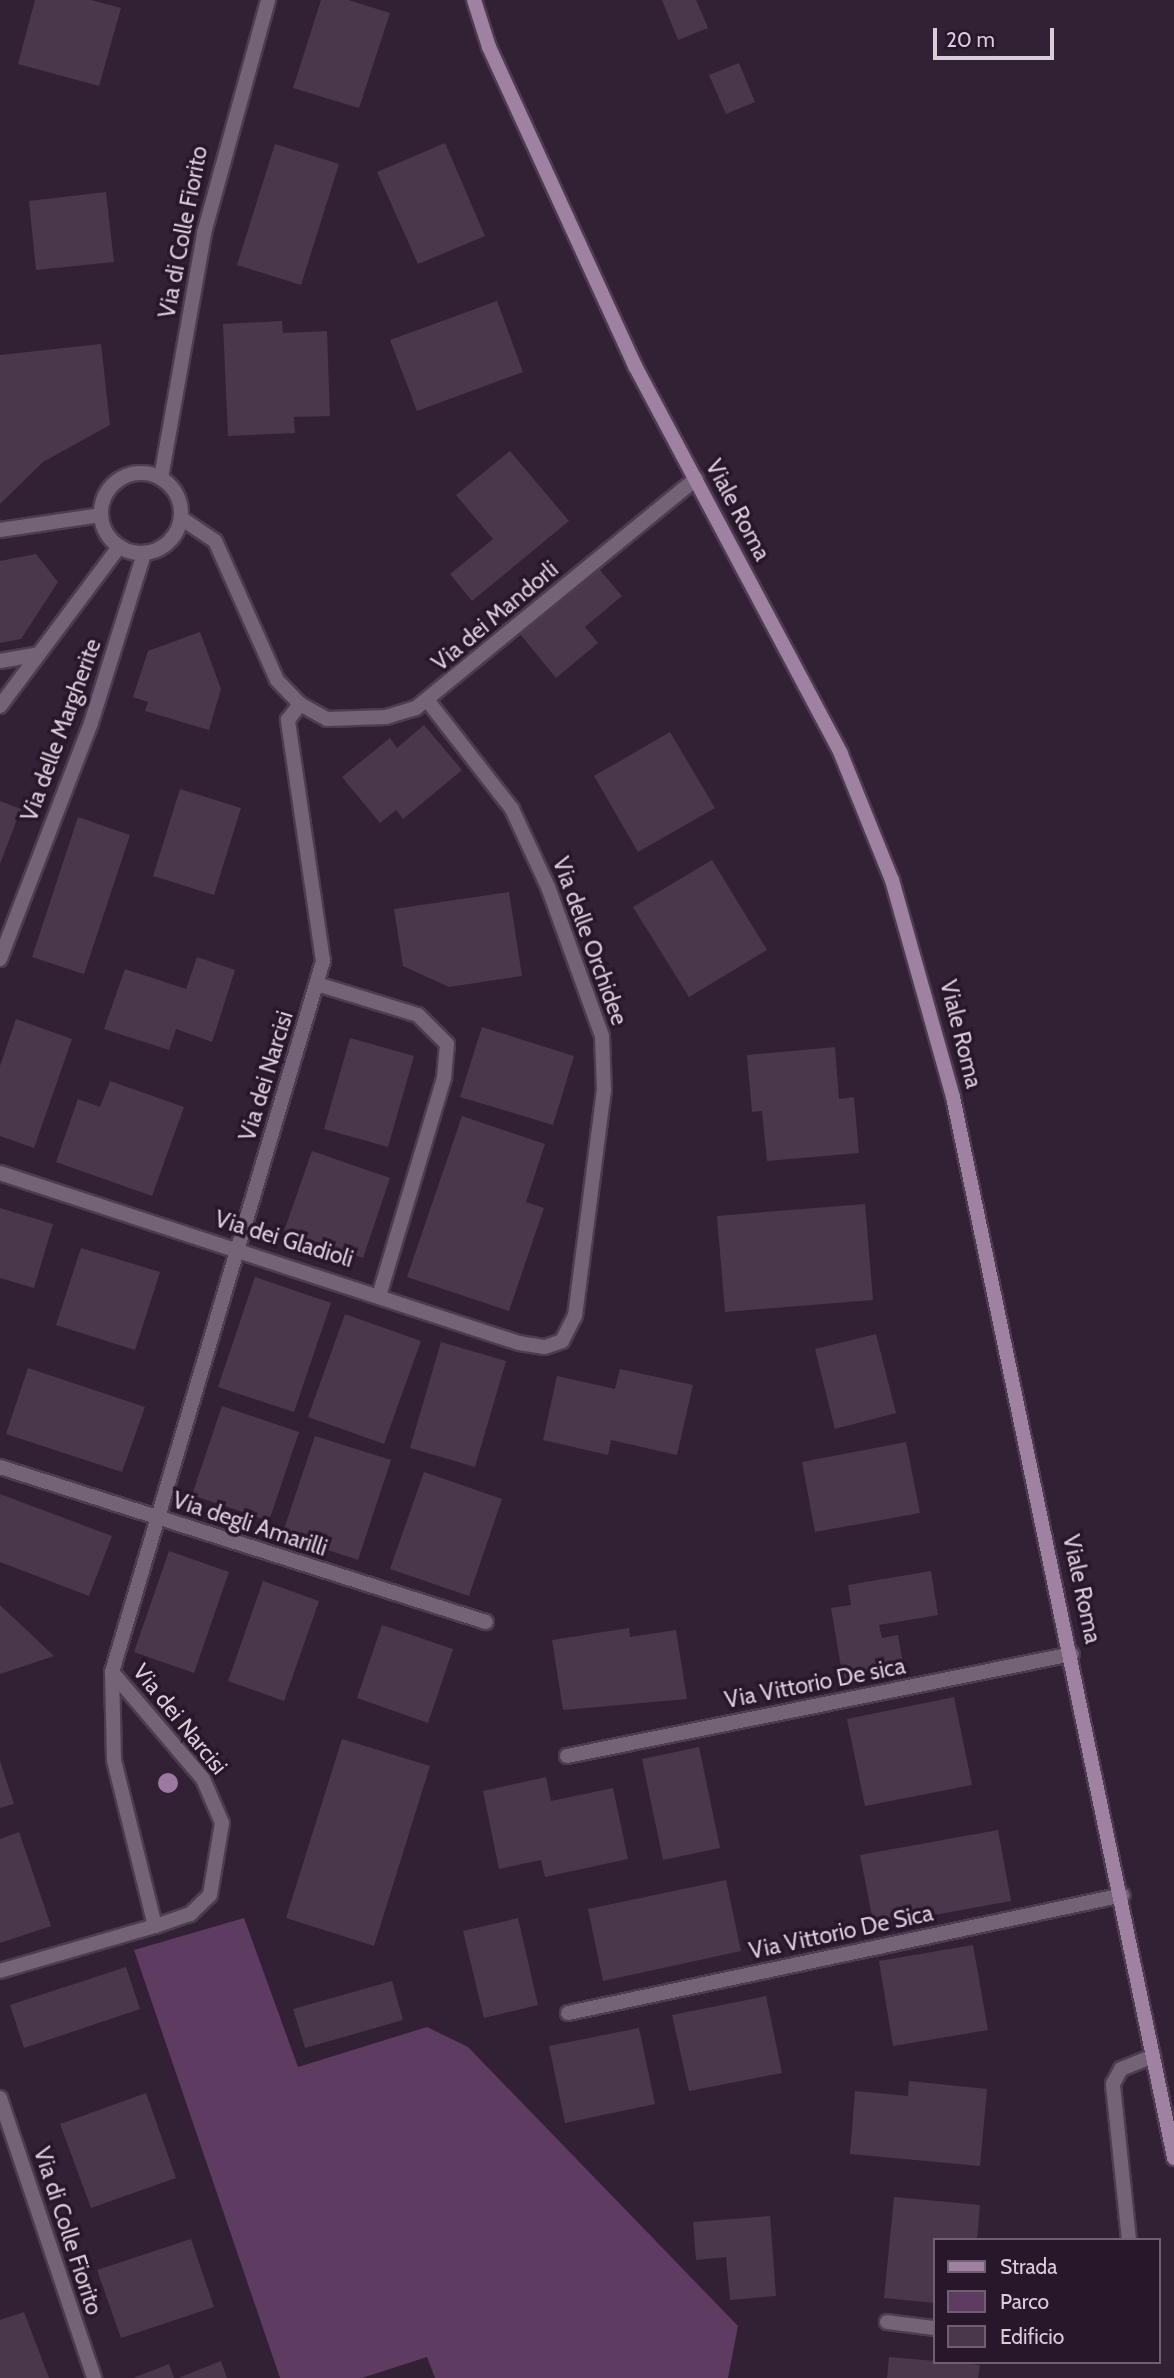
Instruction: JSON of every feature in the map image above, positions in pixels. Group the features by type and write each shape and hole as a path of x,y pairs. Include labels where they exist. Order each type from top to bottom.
{"street":[{"name":"Via di Colle Fiorito","path":"161,478 206,221 268,0"},
{"name":"Viale Roma","path":"474,0 489,47 635,366 841,754 921,971 1072,1654 1123,1895 1174,2158"},
{"path":"125,476 161,478 178,495 182,519 169,543 144,554 118,547 100,515 107,491 125,476"},
{"name":"Via dei Mandorli","path":"300,704 327,719 368,719 400,715 428,701 695,479"},
{"path":"0,530 100,515"},
{"path":"182,519 215,541 277,680 300,704"},
{"path":"0,705 118,547"},
{"name":"Via delle Margherite","path":"0,958 92,723 144,554"},
{"path":"0,661 35,655"},
{"name":"Via delle Orchidee","path":"428,701 512,809 548,887 602,1036 604,1091 575,1316 553,1346"},
{"name":"Via dei Narcisi","path":"155,1926 114,1760 112,1672 155,1517 317,984 321,928 288,720 300,704"},
{"path":"317,984 418,1015 447,1044 444,1078 380,1293"},
{"name":"Via dei Gladioli","path":"0,1172 380,1293 519,1343 553,1346"},
{"name":"Via degli Amarilli","path":"0,1466 486,1622"},
{"name":"Via Vittorio De sica","path":"567,1756 1072,1654"},
{"name":"Via dei Narcisi","path":"0,1971 190,1914 210,1895 222,1823 203,1779 112,1672"},
{"name":"Via Vittorio De Sica","path":"568,2013 1123,1895"},
{"path":"1129,2238 1113,2084 1121,2069 1154,2056"},
{"name":"Via di Colle Fiorito","path":"0,2098 94,2378"},
{"path":"887,2322 932,2328"}],"green space":[{"path":"244,1918 298,2067 427,2027 468,2047 738,2326 728,2378 435,2378 427,2357 362,2378 280,2378 134,1950"}],"building":[{"path":"35,0 91,0 121,8 99,86 18,64"},
{"path":"321,0 348,0 390,13 359,108 293,88"},
{"path":"662,0 696,0 708,28 678,40"},
{"path":"739,63 755,102 726,114 709,75"},
{"path":"445,143 485,236 418,264 377,172"},
{"path":"275,144 339,164 301,285 237,265"},
{"path":"106,192 114,262 36,270 29,201"},
{"path":"497,301 523,372 417,411 390,340"},
{"path":"282,321 283,333 327,331 330,416 294,417 295,433 228,436 223,324"},
{"path":"101,344 110,425 43,462 0,504 0,355"},
{"path":"510,451 569,521 472,601 450,574 493,539 456,495"},
{"path":"36,554 58,582 21,639 0,643 0,561"},
{"path":"599,569 622,596 585,627 598,643 556,678 520,634"},
{"path":"200,632 221,689 209,730 145,711 148,702 133,697 148,651"},
{"path":"424,725 462,770 403,819 396,810 380,823 342,777 390,738 397,748"},
{"path":"670,732 715,808 638,852 594,776"},
{"path":"180,789 241,808 214,895 153,876"},
{"path":"0,801 21,809 0,864"},
{"path":"78,817 130,835 84,974 32,957"},
{"path":"712,860 767,950 689,997 633,907"},
{"path":"509,892 522,976 449,987 403,966 394,909"},
{"path":"197,957 235,970 212,1042 176,1029 169,1050 104,1029 125,969 186,989"},
{"path":"16,1019 72,1039 34,1148 0,1136 0,1066"},
{"path":"482,1027 574,1056 553,1125 460,1097"},
{"path":"350,1038 414,1056 388,1147 324,1129"},
{"path":"835,1047 839,1099 854,1097 859,1153 767,1161 762,1111 752,1112 747,1055"},
{"path":"110,1081 184,1107 152,1196 56,1162 78,1099 100,1107"},
{"path":"462,1116 545,1144 526,1202 544,1208 509,1311 407,1277"},
{"path":"312,1151 390,1178 363,1258 284,1231"},
{"path":"865,1204 873,1300 725,1312 717,1216"},
{"path":"0,1208 53,1224 34,1288 0,1278"},
{"path":"81,1248 160,1272 135,1350 56,1325"},
{"path":"255,1277 331,1303 294,1412 218,1387"},
{"path":"345,1314 421,1341 384,1444 308,1417"},
{"path":"876,1334 896,1413 835,1429 815,1349"},
{"path":"441,1342 506,1361 475,1467 410,1448"},
{"path":"28,1368 145,1407 122,1472 6,1434"},
{"path":"620,1369 693,1385 677,1455 611,1440 608,1455 543,1440 557,1376 615,1389"},
{"path":"222,1406 299,1432 269,1521 192,1495"},
{"path":"315,1436 391,1460 358,1560 282,1535"},
{"path":"906,1442 920,1513 815,1532 802,1462"},
{"path":"424,1472 502,1499 469,1596 390,1569"},
{"path":"0,1494 112,1536 89,1596 0,1562"},
{"path":"169,1551 229,1572 194,1673 134,1652"},
{"path":"931,1571 938,1615 879,1625 882,1638 898,1635 904,1669 843,1679 831,1608 851,1605 848,1585"},
{"path":"263,1581 319,1601 284,1701 228,1681"},
{"path":"0,1605 54,1656 0,1674"},
{"path":"382,1625 453,1649 428,1723 357,1698"},
{"path":"629,1628 630,1637 676,1630 687,1699 563,1710 552,1640"},
{"path":"954,1697 972,1785 865,1806 847,1719"},
{"path":"342,1739 430,1766 374,1946 286,1918"},
{"path":"699,1747 720,1848 663,1860 642,1759"},
{"path":"0,1761 14,1804 0,1808"},
{"path":"546,1777 551,1801 613,1788 628,1859 545,1877 541,1860 499,1869 483,1791"},
{"path":"998,1830 1011,1901 874,1926 860,1855"},
{"path":"19,1832 51,1926 0,1943 0,1839"},
{"path":"726,1880 741,1951 603,1981 588,1909"},
{"path":"518,1918 538,2005 484,2018 463,1931"},
{"path":"973,1945 988,2030 893,2046 879,1961"},
{"path":"126,1967 140,2009 24,2048 10,2005"},
{"path":"392,1981 403,2020 305,2048 293,2009"},
{"path":"766,1996 782,2073 689,2091 672,2015"},
{"path":"639,2028 655,2104 565,2123 549,2046"},
{"path":"909,2081 987,2089 980,2166 850,2154 855,2091 908,2096"},
{"path":"146,2093 176,2178 91,2208 60,2124"},
{"path":"894,2197 980,2205 977,2238 932,2238 932,2303 884,2298"},
{"path":"770,2216 776,2296 730,2300 726,2257 696,2260 693,2222"},
{"path":"191,2239 214,2307 121,2338 97,2270"},
{"path":"24,2312 49,2378 0,2378 0,2320"},
{"path":"889,2357 932,2361 932,2364 980,2365 978,2378 887,2378"},
{"path":"221,2361 227,2378 178,2378"},
{"path":"169,2364 174,2378 133,2378"}]}
